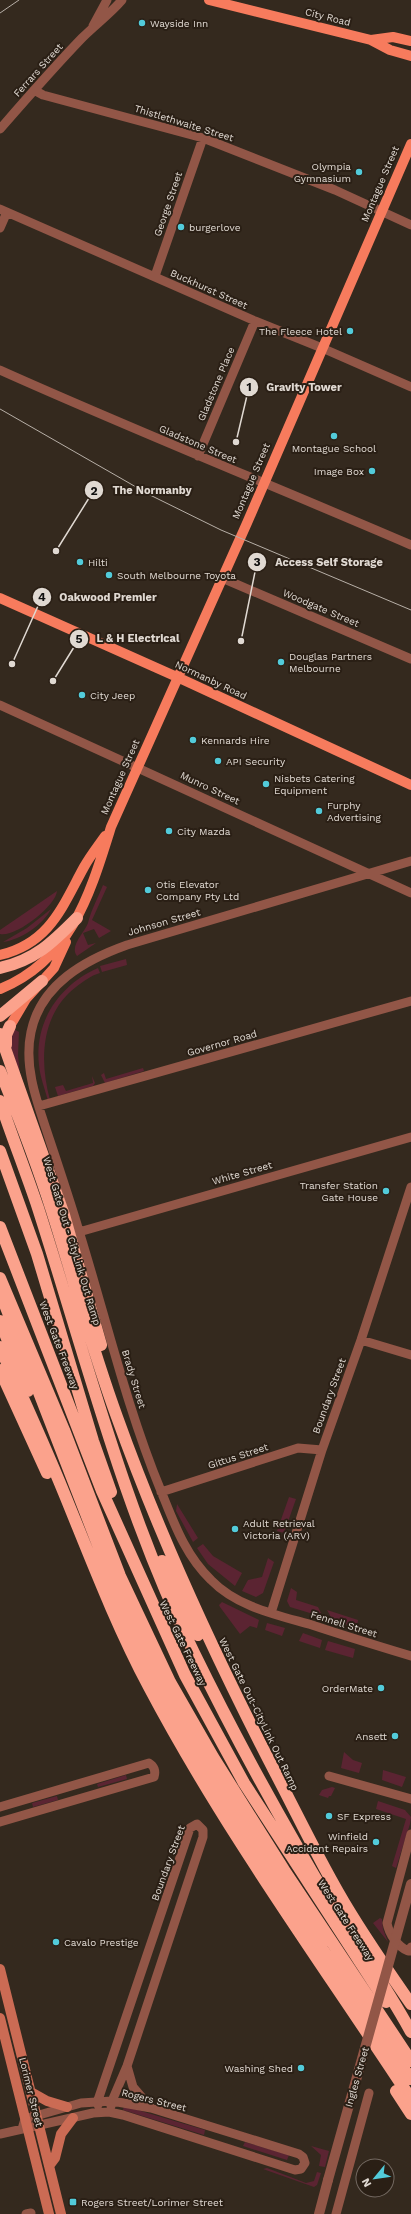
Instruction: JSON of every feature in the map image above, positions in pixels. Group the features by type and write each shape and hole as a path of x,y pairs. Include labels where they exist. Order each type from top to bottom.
{"highway":[{"path":"0,968 17,964 38,954 74,923"},
{"path":"0,1016 42,981"},
{"path":"8,1056 6,1034 10,1026"},
{"path":"0,1034 64,1216 110,1376 117,1419"},
{"name":"West Gate Out - CityLink Out Ramp","path":"0,1071 39,1171 101,1374 117,1419"},
{"path":"0,1101 37,1205 93,1388 124,1482 180,1622 230,1724 332,1906 387,1989 411,2033"},
{"path":"0,1151 37,1254 93,1441 142,1584"},
{"name":"West Gate Freeway","path":"0,1226 102,1491 142,1584 185,1675 228,1755 353,1954 411,2033"},
{"path":"0,1278 8,1318 121,1604 159,1683 203,1761 302,1917 411,2079"},
{"path":"0,1292 33,1406 54,1470"},
{"path":"8,1318 120,1576 170,1682 213,1757 276,1857 411,2061"},
{"path":"0,1347 54,1470 114,1615 167,1722 193,1766 307,1945 411,2099"},
{"path":"0,1370 59,1500 119,1645 156,1719 286,1928 411,2114"},
{"name":"West Gate Out-CityLink Out Ramp","path":"117,1419 149,1501 221,1666 301,1825 358,1926 411,2004"},
{"path":"124,1482 248,1735 271,1778 301,1825"}],"main road":[{"name":"City Road","path":"209,0 371,40 390,50 411,56"},
{"name":"City Road","path":"371,40 393,37 411,41"},
{"name":"Montague Street","path":"0,989 23,977 42,964 52,954 74,923 95,879 111,827 222,578 411,144"},
{"name":"Normanby Road","path":"0,598 177,677 411,785"},
{"name":"Montague Street","path":"0,955 24,946 49,927 61,912 84,866 111,827"},
{"path":"10,1026 26,999 54,968 74,923"},
{"name":"Lorimer Street","path":"0,1969 61,2214"},
{"name":"Lorimer Street","path":"0,2018 25,2125 50,2214"},
{"path":"31,2092 47,2101 67,2107"},
{"path":"49,2166 55,2158 62,2134 73,2118"}],"street":[{"name":"Ferrars Street","path":"93,27 107,0"},
{"name":"Ferrars Street","path":"0,129 93,27 108,16 122,0"},
{"name":"Thistlethwaite Street","path":"34,90 43,95 203,138 335,190 381,213 411,225"},
{"name":"George Street","path":"155,276 203,138"},
{"name":"Buckhurst Street","path":"4,210 255,321 411,386"},
{"path":"0,228 4,210"},
{"name":"Gladstone Place","path":"198,456 255,321"},
{"name":"Gladstone Street","path":"0,370 198,456 264,482 411,545"},
{"name":"Woodgate Street","path":"222,578 411,660"},
{"name":"Munro Street","path":"0,705 411,893"},
{"name":"Johnson Street","path":"39,1106 29,1060 32,1028 40,1006 49,994 73,970 95,957 127,945 411,861"},
{"name":"Governor Road","path":"39,1106 411,1001"},
{"name":"Brady Street","path":"39,1106 79,1232 138,1431 182,1542 200,1568 213,1582 229,1595 271,1613"},
{"name":"White Street","path":"79,1232 411,1137"},
{"name":"Boundary Street","path":"271,1613 322,1450 361,1340 411,1187"},
{"path":"361,1340 411,1355"},
{"name":"Gittus Street","path":"161,1492 298,1448 322,1450"},
{"name":"Fennell Street","path":"271,1613 411,1656"},
{"path":"0,1807 149,1763 153,1766 155,1773 154,1777 0,1822"},
{"path":"330,1776 411,1799"},
{"path":"78,1784 83,1798"},
{"path":"22,1800 26,1814"},
{"name":"Boundary Street","path":"98,2112 98,2100 190,1828 197,1824 203,1830 203,1837 127,2066 112,2101 111,2112"},
{"path":"411,1834 387,1923 390,1932 398,1944 408,1951 410,1951 411,1948"},
{"name":"Ingles Street","path":"319,2214 411,1884"},
{"path":"127,2066 133,2087 151,2108"},
{"name":"Ingles Street","path":"336,2214 369,2094"},
{"name":"Rogers Street","path":"0,2134 38,2121 67,2107 98,2100 112,2101 151,2108 299,2154 304,2160 304,2166 300,2170 295,2170 111,2112 98,2112 73,2118 38,2121"},
{"path":"226,2148 231,2132"}],"shaded area":[{"path":"103,885 107,887 92,920 111,931 99,938 94,929 83,933 88,945 96,943 77,956 75,952 76,944 88,923"},
{"path":"57,891 50,905 34,920 15,931 7,934 0,934 0,930"},
{"path":"51,909 43,921 30,931 10,941 3,942 27,928"},
{"path":"126,959 127,965 102,972 100,966"},
{"path":"98,968 100,973 84,981 64,998 49,1024 44,1054 44,1069 50,1100 48,1101 41,1078 38,1049 45,1020 61,995 72,984 84,975"},
{"path":"12,1028 19,1032 18,1055 20,1075 11,1047"},
{"path":"143,1068 144,1071 105,1083 101,1075 104,1073 106,1079"},
{"path":"92,1076 95,1083 93,1086 58,1096 55,1087 63,1085 66,1091 93,1083"},
{"path":"289,1497 296,1499 284,1533 277,1531"},
{"path":"177,1504 198,1538 193,1542 176,1511"},
{"path":"203,1544 213,1556 242,1573 235,1586 208,1564 197,1548"},
{"path":"268,1558 274,1562 263,1593 256,1597 242,1591 248,1580 262,1577"},
{"path":"291,1588 297,1592 296,1600 318,1607 323,1617 290,1607 287,1601"},
{"path":"222,1602 259,1620 257,1628 250,1626 240,1634 220,1607 219,1605"},
{"path":"327,1610 358,1620 357,1627 333,1621"},
{"path":"267,1623 285,1628 282,1636 265,1630"},
{"path":"303,1633 322,1640 320,1648 299,1641"},
{"path":"328,1641 355,1649 353,1658 325,1650"},
{"path":"344,1752 353,1760 362,1763 359,1773 341,1768"},
{"path":"383,1770 406,1777 402,1787 382,1780"},
{"path":"126,1775 127,1779 98,1787 97,1784"},
{"path":"332,1787 335,1788 331,1796 328,1798 319,1795 322,1790"},
{"path":"57,1796 58,1800 33,1807 32,1803"},
{"path":"378,1801 405,1810 411,1817 396,1868 392,1866 406,1819 376,1809"},
{"path":"380,1918 382,1919 383,1929 388,1942 373,1923"},
{"path":"124,2106 205,2130 204,2135 123,2110"},
{"path":"245,2142 289,2155 287,2160 243,2146"},
{"path":"311,2146 329,2151 325,2167 319,2166 321,2155"},
{"path":"267,2168 306,2183 314,2181 317,2172 321,2173 317,2185 314,2187 263,2169"}],"tram line":[{"path":"0,13 19,0"},
{"path":"0,409 150,495 221,530 411,610"}],"place":[{"name":"Wayside Inn","path":"142,23"},
{"name":"Olympia Gymnasium","path":"359,172"},
{"name":"burgerlove","path":"181,227"},
{"name":"The Fleece Hotel","path":"350,331"},
{"name":"Montague School","path":"334,436"},
{"name":"Gravity Tower","path":"236,442"},
{"name":"Image Box","path":"372,471"},
{"name":"The Normanby","path":"56,551"},
{"name":"Hilti","path":"80,562"},
{"name":"South Melbourne Toyota","path":"109,575"},
{"name":"Access Self Storage","path":"241,641"},
{"name":"Douglas Partners Melbourne","path":"281,662"},
{"name":"Oakwood Premier","path":"12,664"},
{"name":"L & H Electrical","path":"53,681"},
{"name":"City Jeep","path":"82,695"},
{"name":"Kennards Hire","path":"193,740"},
{"name":"API Security","path":"218,761"},
{"name":"Nisbets Catering Equipment","path":"266,784"},
{"name":"Furphy Advertising","path":"319,811"},
{"name":"City Mazda","path":"169,831"},
{"name":"Otis Elevator Company Pty Ltd","path":"148,890"},
{"name":"Transfer Station Gate House","path":"386,1191"},
{"name":"Adult Retrieval Victoria (ARV)","path":"235,1529"},
{"name":"OrderMate","path":"381,1688"},
{"name":"Ansett","path":"395,1736"},
{"name":"SF Express","path":"329,1816"},
{"name":"Winfield Accident Repairs","path":"376,1842"},
{"name":"Cavalo Prestige","path":"56,1942"},
{"name":"Washing Shed","path":"301,2068"},
{"name":"Rogers Street/Lorimer Street","path":"73,2202"}]}
